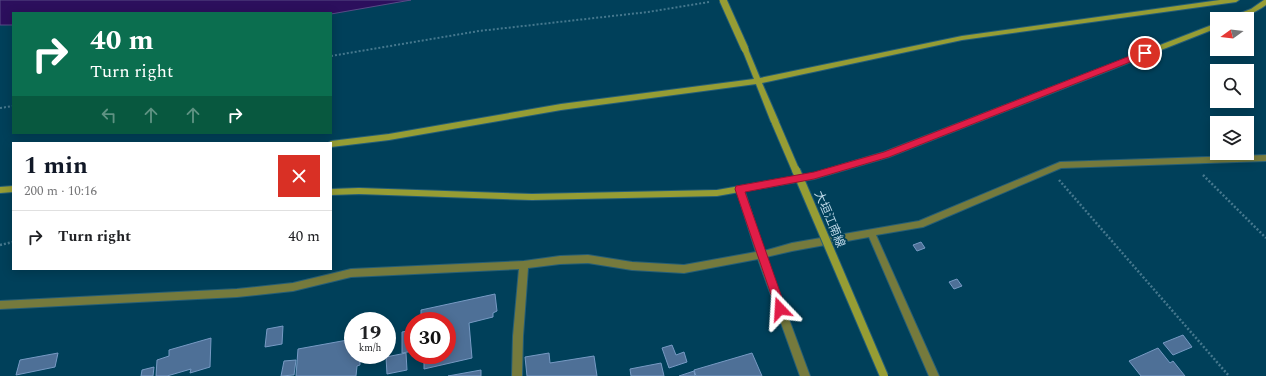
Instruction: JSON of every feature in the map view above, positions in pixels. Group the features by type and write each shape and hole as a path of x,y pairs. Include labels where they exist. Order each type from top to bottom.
{"main road":[{"path":"332,144 389,136 561,107 757,81 962,38 1236,0"},
{"name":"大垣江南線","path":"719,1 745,49 757,81 884,376"},
{"path":"1250,12 1266,2"},
{"path":"332,192 367,191 532,197 716,193 814,176 886,155 1210,28"},
{"path":"0,190 12,189"}],"street":[{"path":"0,305 237,293 293,287 351,273 524,265 560,260 588,259 632,266 684,269 761,255 792,247 920,224 1060,164 1266,158"},
{"path":"740,189 761,255 805,376"},
{"path":"871,233 934,376"},
{"path":"517,376 518,336 524,265"}],"path":[{"path":"332,56 479,31 648,12 719,1"},
{"path":"0,108 12,106"},
{"path":"1188,161 1266,238"},
{"path":"1050,169 1229,376"},
{"path":"0,245 12,242"}],"shaded area":[{"path":"0,0 411,0 332,14 332,12 12,12 12,25 0,25"}],"building":[{"path":"921,242 925,248 917,251 913,245"},
{"path":"957,279 962,286 954,289 949,282"},
{"path":"495,294 497,311 493,313 493,317 469,323 472,358 456,362 456,312 421,312 421,310"},
{"path":"283,326 282,344 265,347 267,329"},
{"path":"402,332 404,332 404,353 402,353"},
{"path":"1183,335 1192,347 1173,355 1163,343"},
{"path":"211,338 210,367 190,373 191,369 167,376 156,376 157,360 169,356 169,350"},
{"path":"344,341 344,364 360,365 357,366 356,376 296,376 298,349"},
{"path":"672,345 676,355 684,352 687,362 669,368 662,348"},
{"path":"1158,348 1170,363 1173,361 1185,376 1141,376 1129,361"},
{"path":"58,353 55,367 16,375 20,360"},
{"path":"404,353 404,364 407,364 407,370 387,374 386,364 396,364 396,355"},
{"path":"549,353 550,363 594,356 597,376 527,376 525,357"},
{"path":"752,353 762,376 696,376 694,370"},
{"path":"296,360 294,375 281,376 284,361"},
{"path":"661,363 664,376 631,376 630,369"},
{"path":"424,364 446,364 424,369"},
{"path":"154,367 153,376 141,376 142,370"},
{"path":"481,370 481,376 448,376"},
{"path":"694,371 695,376 679,376"}],"route":[{"path":"780,309 740,189 814,176 886,155 1145,53"}]}
